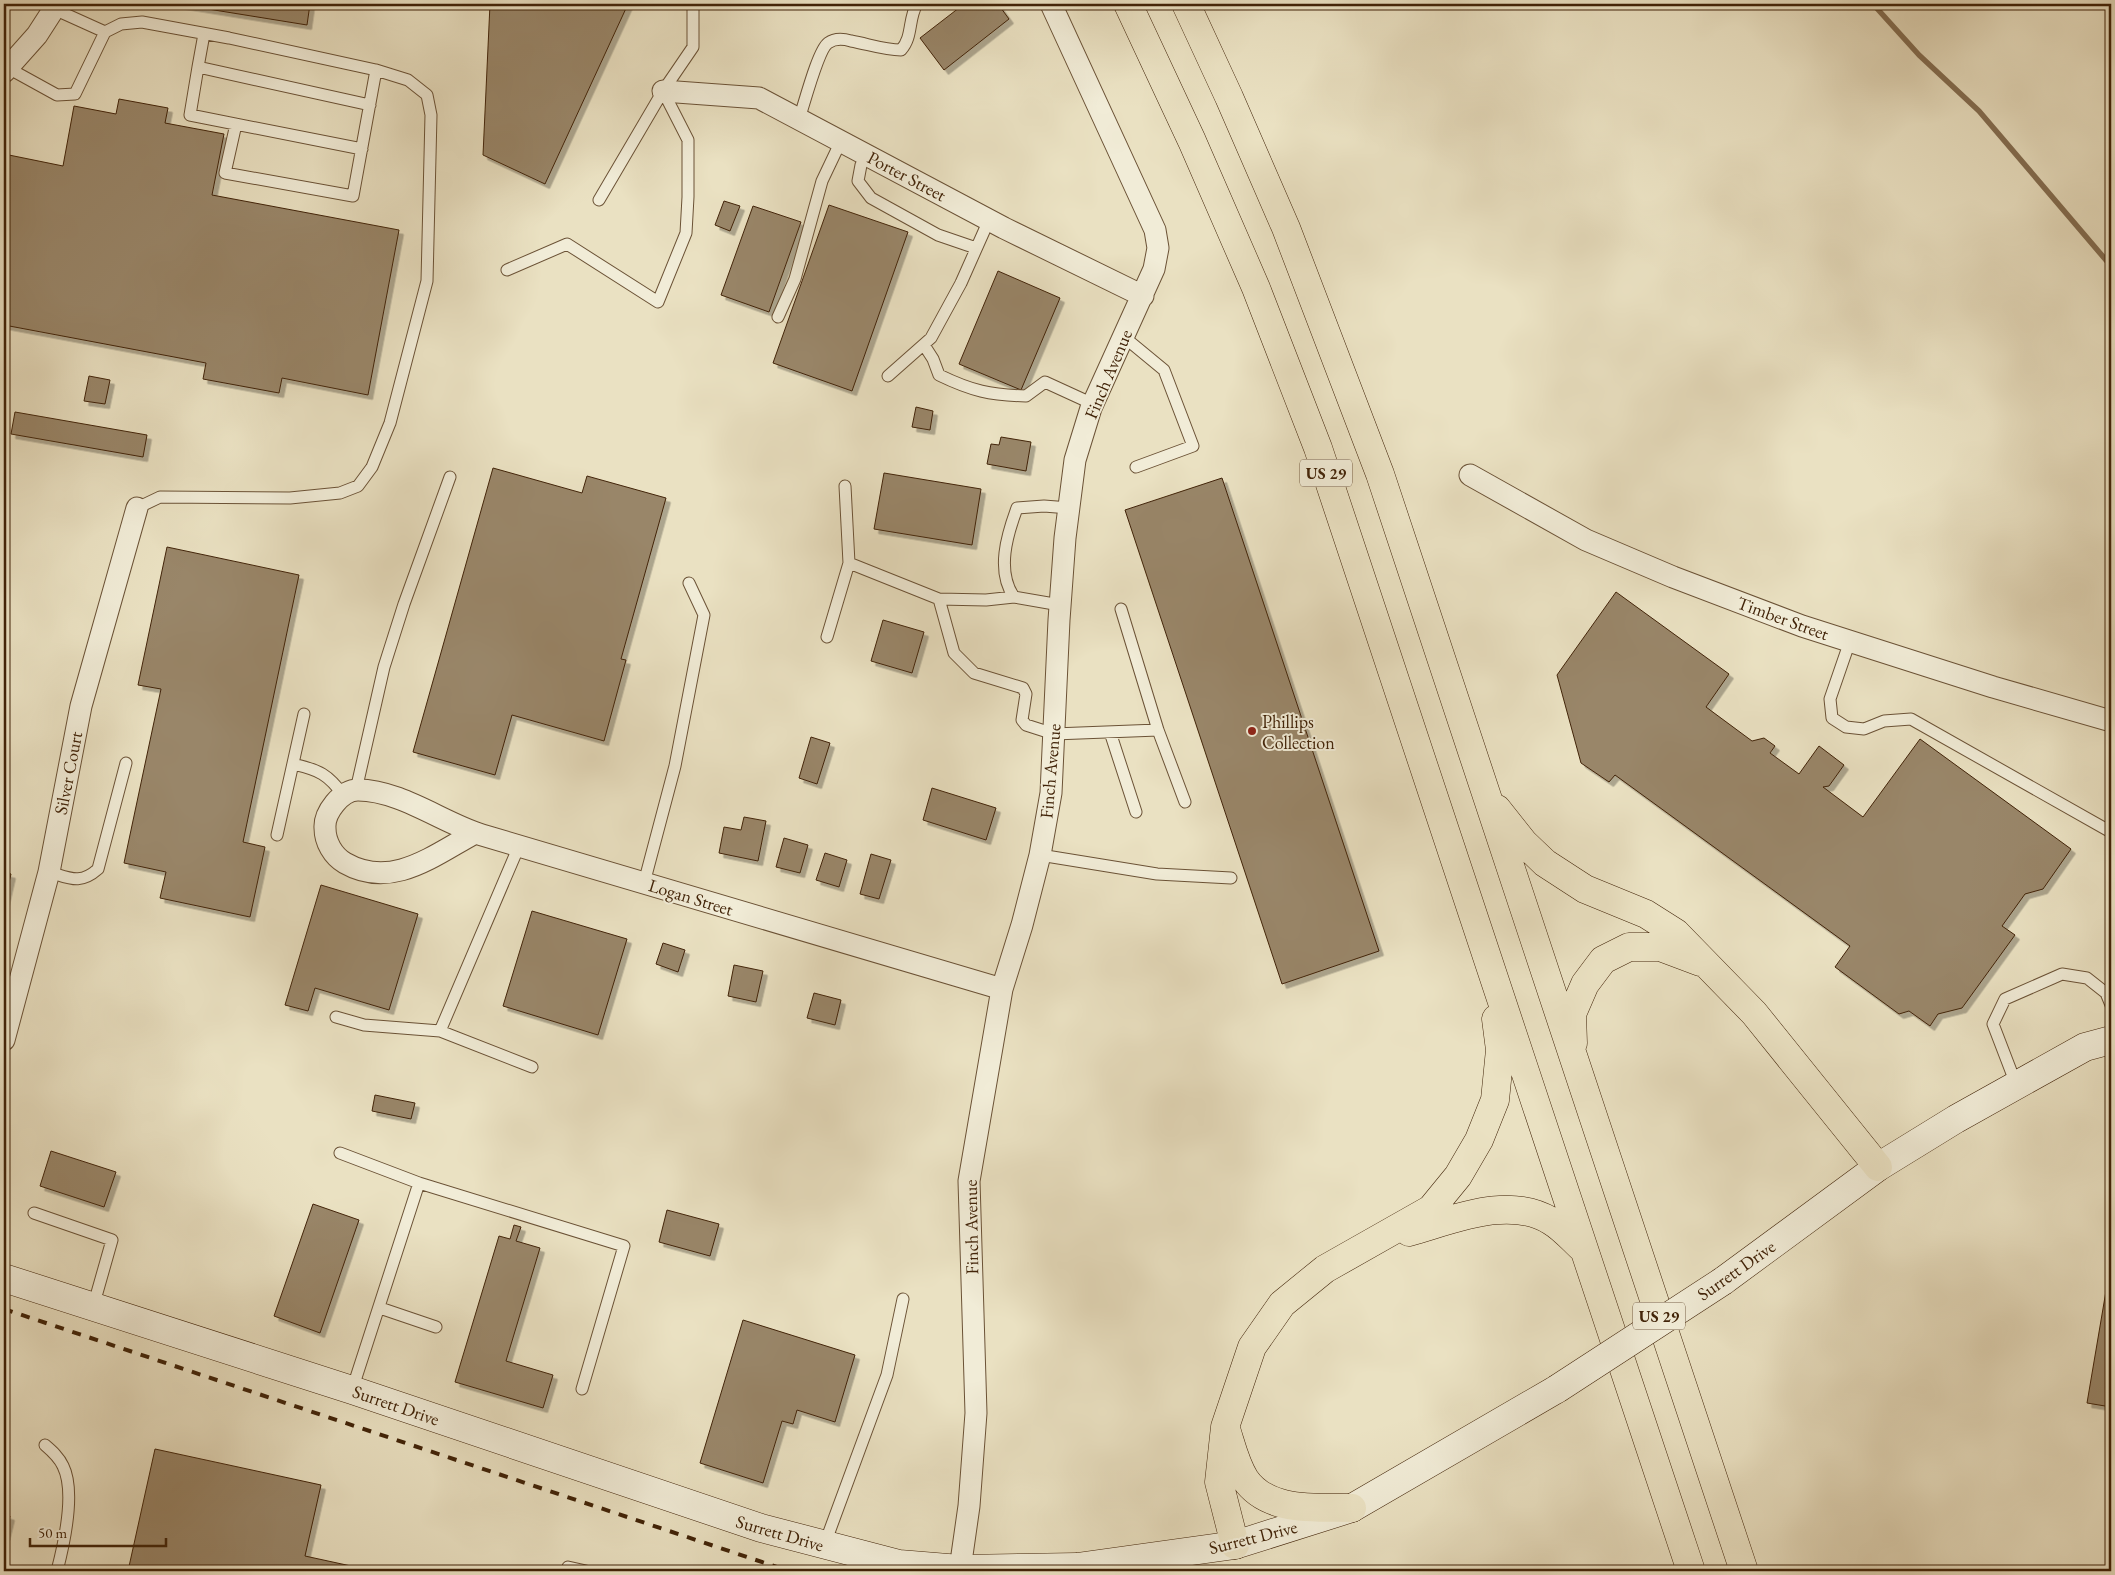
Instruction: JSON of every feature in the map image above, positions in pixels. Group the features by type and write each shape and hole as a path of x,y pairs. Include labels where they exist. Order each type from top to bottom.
{"highway":[{"name":"US 29","path":"1128,4 1192,141 1256,288 1318,448 1691,1571"},
{"name":"US 29","path":"1186,4 1286,228 1380,474 1573,1061 1744,1571"},
{"path":"1486,795 1524,843 1545,863 1585,888 1653,919 1676,933 1754,1012 1878,1167"},
{"path":"1573,1061 1572,1014 1585,984 1603,960 1629,948 1660,947 1709,966"},
{"path":"1235,1545 1218,1482 1225,1427 1252,1347 1282,1304 1325,1269 1431,1209 1458,1176 1479,1140 1495,1100 1500,1050 1487,956"},
{"path":"1374,1242 1489,1210 1526,1211 1551,1221 1584,1250"},
{"path":"1225,1427 1244,1477 1260,1494 1283,1504 1352,1508"}],"street":[{"name":"Finch Avenue","path":"960,1570 969,1506 976,1413 969,1182 1002,989 1022,925 1040,855 1051,793 1060,605 1075,460 1094,404 1154,268 1158,248 1155,230 1050,4"},
{"path":"6,70 37,35 55,7"},
{"name":"Porter Street","path":"663,91 759,98 989,220 1143,296"},
{"name":"Timber Street","path":"1470,475 1586,540 1673,577 1802,626 1993,687 2111,721"},
{"name":"Silver Court","path":"4,1040 49,872 81,706 136,508"},
{"path":"350,793 327,814 324,826 327,842 340,860 365,872 385,874 408,869 475,833"},
{"name":"Logan Street","path":"350,793 384,794 475,833 1002,989"},
{"name":"Surrett Drive","path":"4,1278 352,1390 674,1500 824,1546 899,1564 960,1570 1077,1569 1186,1562 1352,1508 1557,1389 1723,1281 1878,1167 2016,1084 2085,1047 2111,1040"}],"lane":[{"path":"599,200 663,91 693,46 693,4"},
{"path":"799,119 820,54 827,44 835,39 849,40 901,50 907,43 916,4"},
{"path":"55,7 105,32"},
{"path":"6,70 56,95 74,94 105,32 121,24 142,22 376,70 408,80 427,95 432,115 427,281 390,423 372,467 358,486 340,493 290,498 160,497 136,508"},
{"path":"204,34 190,115 362,149"},
{"path":"198,67 370,105"},
{"path":"236,124 225,173 354,196 376,70"},
{"path":"507,270 567,244 658,302 686,233 688,197 688,140 663,91"},
{"path":"778,317 795,279 822,181 841,141"},
{"path":"867,155 861,164 858,181 870,198 938,235 976,248"},
{"path":"888,376 931,338 989,220"},
{"path":"1124,337 1164,370 1193,446 1136,467"},
{"path":"924,345 934,359 939,375 967,388 990,394 1026,396 1045,382 1094,404"},
{"path":"293,764 312,768 330,777 350,793 384,667 404,604 450,477"},
{"path":"827,637 849,563 845,486"},
{"path":"1014,597 1008,588 1004,563 1008,532 1017,508 1044,506 1069,508"},
{"path":"849,563 939,599 986,600 1014,597 1060,605"},
{"path":"644,883 675,766 704,615 689,583"},
{"path":"939,599 954,653 974,673 1023,688 1026,694 1022,720 1026,725 1054,734 1158,730"},
{"path":"1121,609 1158,730 1185,802"},
{"path":"1850,641 1830,699 1832,718 1846,727 1864,729 1884,721 1911,719 2111,832"},
{"path":"277,835 304,714"},
{"path":"1110,732 1136,812"},
{"path":"49,872 80,880 89,877 98,869 126,763"},
{"path":"440,1031 519,846"},
{"path":"1040,855 1157,874 1231,878"},
{"path":"2016,1084 1993,1024 2005,1000 2062,974 2088,978 2106,993 2111,1005"},
{"path":"336,1017 364,1025 440,1031 532,1067"},
{"path":"340,1153 420,1183 624,1246 582,1389"},
{"path":"352,1390 420,1183"},
{"path":"34,1213 112,1240 93,1307"},
{"path":"824,1546 887,1375 903,1299"},
{"path":"380,1308 436,1327"},
{"path":"45,1445 64,1467 67,1485 68,1522 57,1571"},
{"path":"568,1567 586,1571"}],"building":[{"path":"177,4 310,4 307,25"},
{"path":"490,4 628,4 545,184 483,155"},
{"path":"964,4 998,4 1009,19 944,70 920,38"},
{"path":"119,99 168,108 165,123 224,134 212,195 399,230 368,395 282,378 279,393 203,379 206,363 4,325 4,154 63,166 74,106 116,114"},
{"path":"724,201 740,206 730,231 715,225"},
{"path":"829,205 908,232 852,391 773,363"},
{"path":"753,206 801,222 769,312 721,295"},
{"path":"998,271 1060,298 1021,390 959,364"},
{"path":"89,376 110,380 105,404 84,401"},
{"path":"916,407 933,411 930,430 912,427"},
{"path":"15,412 147,435 143,457 11,434"},
{"path":"1001,437 1031,442 1026,471 987,464 991,444 999,445"},
{"path":"493,468 582,493 587,476 666,498 621,659 626,660 604,741 512,715 495,775 413,752"},
{"path":"884,473 981,489 972,545 874,529"},
{"name":"Phillips Collection","path":"1222,478 1379,951 1282,984 1125,510"},
{"path":"167,547 299,575 243,842 265,847 250,917 160,898 166,872 124,863 161,689 138,685"},
{"path":"1616,592 1729,674 1706,707 1752,741 1764,738 1775,746 1770,753 1799,774 1819,746 1844,765 1829,786 1823,787 1863,817 1920,739 2071,849 2043,889 2025,894 2002,926 2015,935 1962,1008 1938,1014 1930,1026 1909,1011 1899,1014 1835,967 1850,946 1615,775 1609,782 1581,763 1557,675"},
{"path":"883,620 924,632 912,673 871,661"},
{"path":"811,737 830,743 817,784 799,778"},
{"path":"932,788 996,808 986,840 923,820"},
{"path":"744,817 766,821 758,861 719,853 724,827 741,830"},
{"path":"784,838 808,845 800,873 776,867"},
{"path":"825,853 847,860 839,887 816,880"},
{"path":"871,854 891,860 879,899 860,894"},
{"path":"4,872 11,874 4,904"},
{"path":"321,885 418,914 389,1010 315,988 308,1011 285,1005"},
{"path":"532,911 627,939 598,1035 503,1006"},
{"path":"663,943 685,950 678,972 656,964"},
{"path":"734,965 763,971 756,1002 728,996"},
{"path":"814,993 841,1000 835,1025 807,1018"},
{"path":"375,1095 415,1103 411,1119 372,1111"},
{"path":"51,1151 116,1172 104,1207 40,1186"},
{"path":"313,1204 359,1220 320,1333 274,1316"},
{"path":"667,1210 719,1224 710,1256 659,1242"},
{"path":"514,1225 521,1227 516,1241 540,1248 506,1361 553,1375 543,1408 455,1382 499,1236 510,1239"},
{"path":"2111,1257 2111,1286 2107,1285"},
{"path":"2107,1285 2111,1286 2111,1407 2087,1403"},
{"path":"743,1320 855,1355 835,1422 797,1410 793,1424 782,1421 763,1483 700,1463"},
{"path":"155,1449 321,1485 305,1556 351,1566 350,1571 128,1571"},
{"path":"4,1514 10,1516 5,1536 4,1536"}],"waterway":[{"path":"1873,4 1919,55 1979,111 2111,266"}],"railway":[{"path":"4,1309 789,1571"}],"place":[{"name":"Phillips Collection","path":"1252,731"}]}
